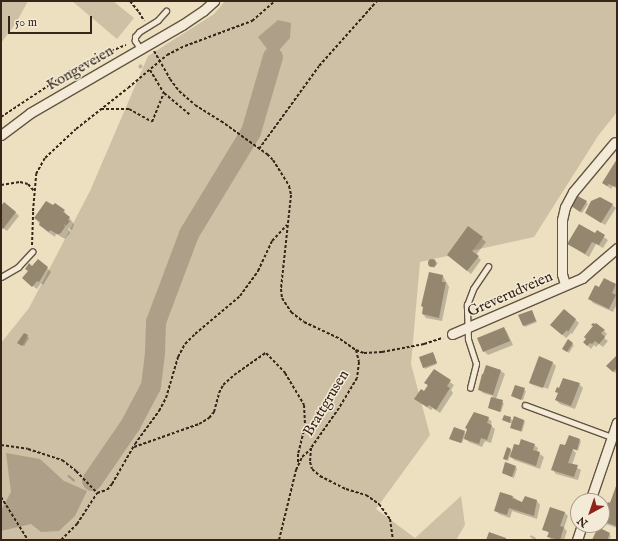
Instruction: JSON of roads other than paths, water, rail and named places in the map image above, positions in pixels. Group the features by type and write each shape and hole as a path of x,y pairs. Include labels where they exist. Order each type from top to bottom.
{"street":[{"name":"Kongeveien","path":"1,135 30,113 151,44 203,11 214,1"},
{"name":"Greverudveien","path":"566,284 562,274 562,220 565,207 573,192 615,142"},
{"name":"Greverudveien","path":"452,334 582,278 617,248"},
{"path":"593,493 617,422"}],"lane":[{"path":"141,50 135,41 135,37 139,32 158,20 166,11"},
{"path":"1,277 18,267 32,252"},
{"path":"467,328 467,305 473,289 488,267"},
{"name":"Greverudveien","path":"467,328 476,364 470,388"},
{"path":"525,405 612,437"}],"waterway":[{"path":"92,481 131,424 151,386 155,352 156,322 189,234 251,132 273,57"}]}
